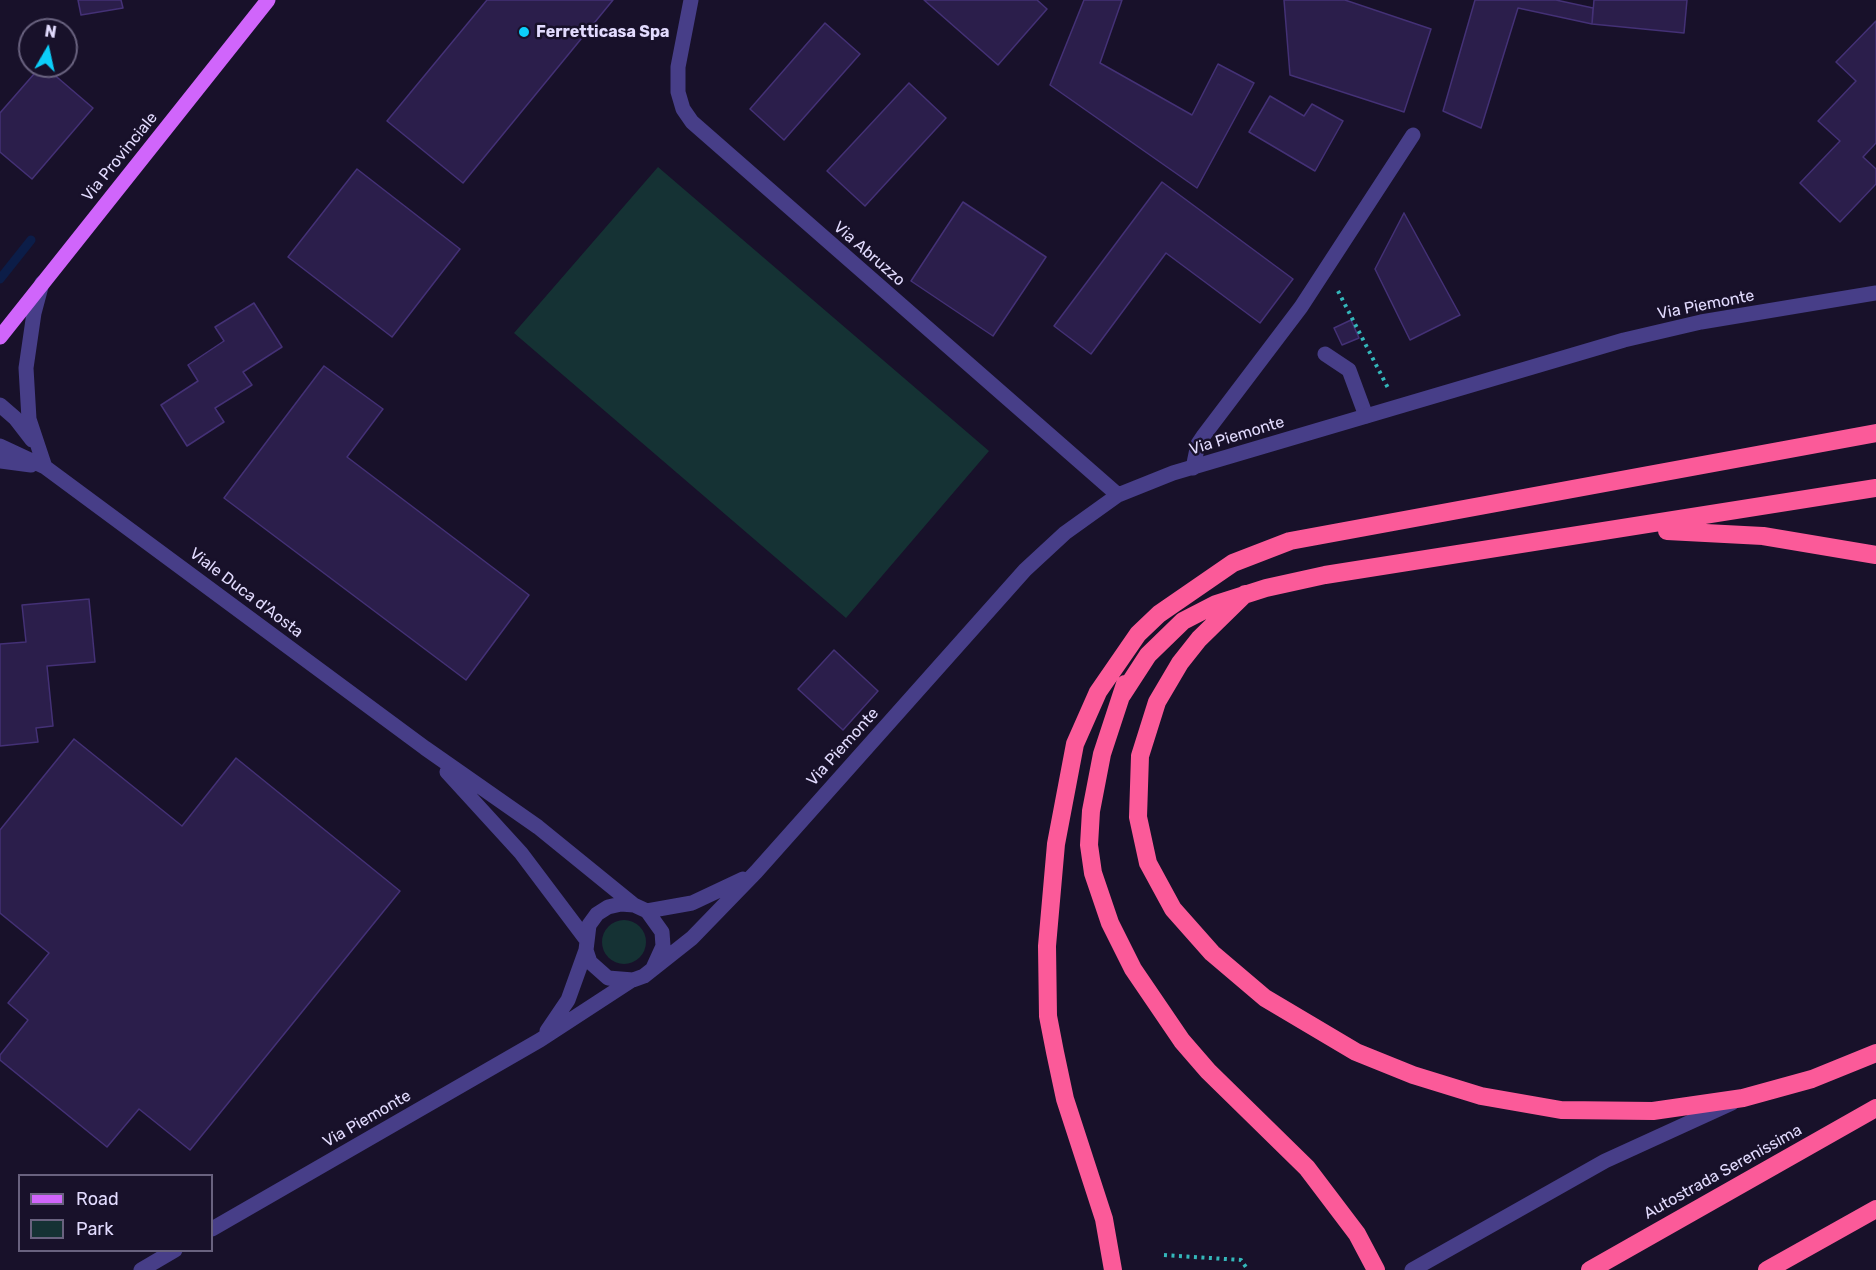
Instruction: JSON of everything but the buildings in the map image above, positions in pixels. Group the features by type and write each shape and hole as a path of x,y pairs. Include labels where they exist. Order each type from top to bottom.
{"highway":[{"path":"1113,1270 1104,1219 1065,1099 1055,1052 1048,1016 1047,945 1056,844 1075,744 1098,692 1138,634 1159,614 1233,563 1290,541 1876,433"},
{"path":"1122,695 1148,655 1174,627 1198,611 1245,594 1325,575 1876,488"},
{"path":"1620,530 1763,536 1876,555"},
{"path":"1245,594 1199,639 1171,675 1154,709 1140,756 1138,817 1148,863 1173,909 1201,942 1251,987 1319,1032 1374,1060 1460,1090 1524,1105 1606,1112 1653,1111 1743,1098 1812,1079 1876,1053"},
{"path":"1138,634 1122,695 1097,772 1090,828 1090,859 1096,887 1132,969 1182,1041 1208,1071 1307,1168 1357,1234 1376,1270"},
{"name":"Autostrada Serenissima","path":"1590,1270 1876,1108"},
{"path":"1767,1270 1876,1209"}],"main road":[{"name":"Via Provinciale","path":"0,338 268,0"}],"street":[{"name":"Via Abruzzo","path":"691,0 678,79 680,102 692,122 1118,495"},
{"path":"1193,468 1198,444 1301,307 1413,135"},
{"path":"42,283 27,350 26,386 31,425 45,467"},
{"name":"Via Piemonte","path":"213,1228 540,1040 653,968 692,938 756,872 1024,570 1065,533 1118,495 1155,479 1650,334 1710,321 1876,293"},
{"path":"1325,354 1349,369 1366,416"},
{"name":"Viale Duca d'Aosta","path":"0,405 24,429 45,467"},
{"name":"Viale Duca d'Aosta","path":"0,446 45,467 424,748 538,827 640,908"},
{"name":"Viale Duca d'Aosta","path":"0,461 45,467"},
{"name":"Viale Duca d'Aosta","path":"424,748 494,821 586,944"},
{"name":"Via Piemonte","path":"540,1040 568,1000 578,980 589,926 602,910 621,903 640,908 692,903 756,872"},
{"path":"640,908 662,932 663,946 653,968"},
{"path":"586,944 590,962 608,978 633,980"},
{"path":"1412,1270 1605,1161 1743,1098"},
{"path":"141,1270 173,1252"}],"path":[{"path":"1326,269 1399,407"},
{"path":"1164,1255 1241,1260 1248,1270"}],"green space":[{"path":"658,167 989,451 846,618 514,333"},
{"path":"624,920 639,927 646,942 639,957 624,964 609,957 602,942 609,927"}],"waterway":[{"path":"0,279 31,240"}],"place":[{"name":"Ferretticasa Spa","path":"524,32"}]}
